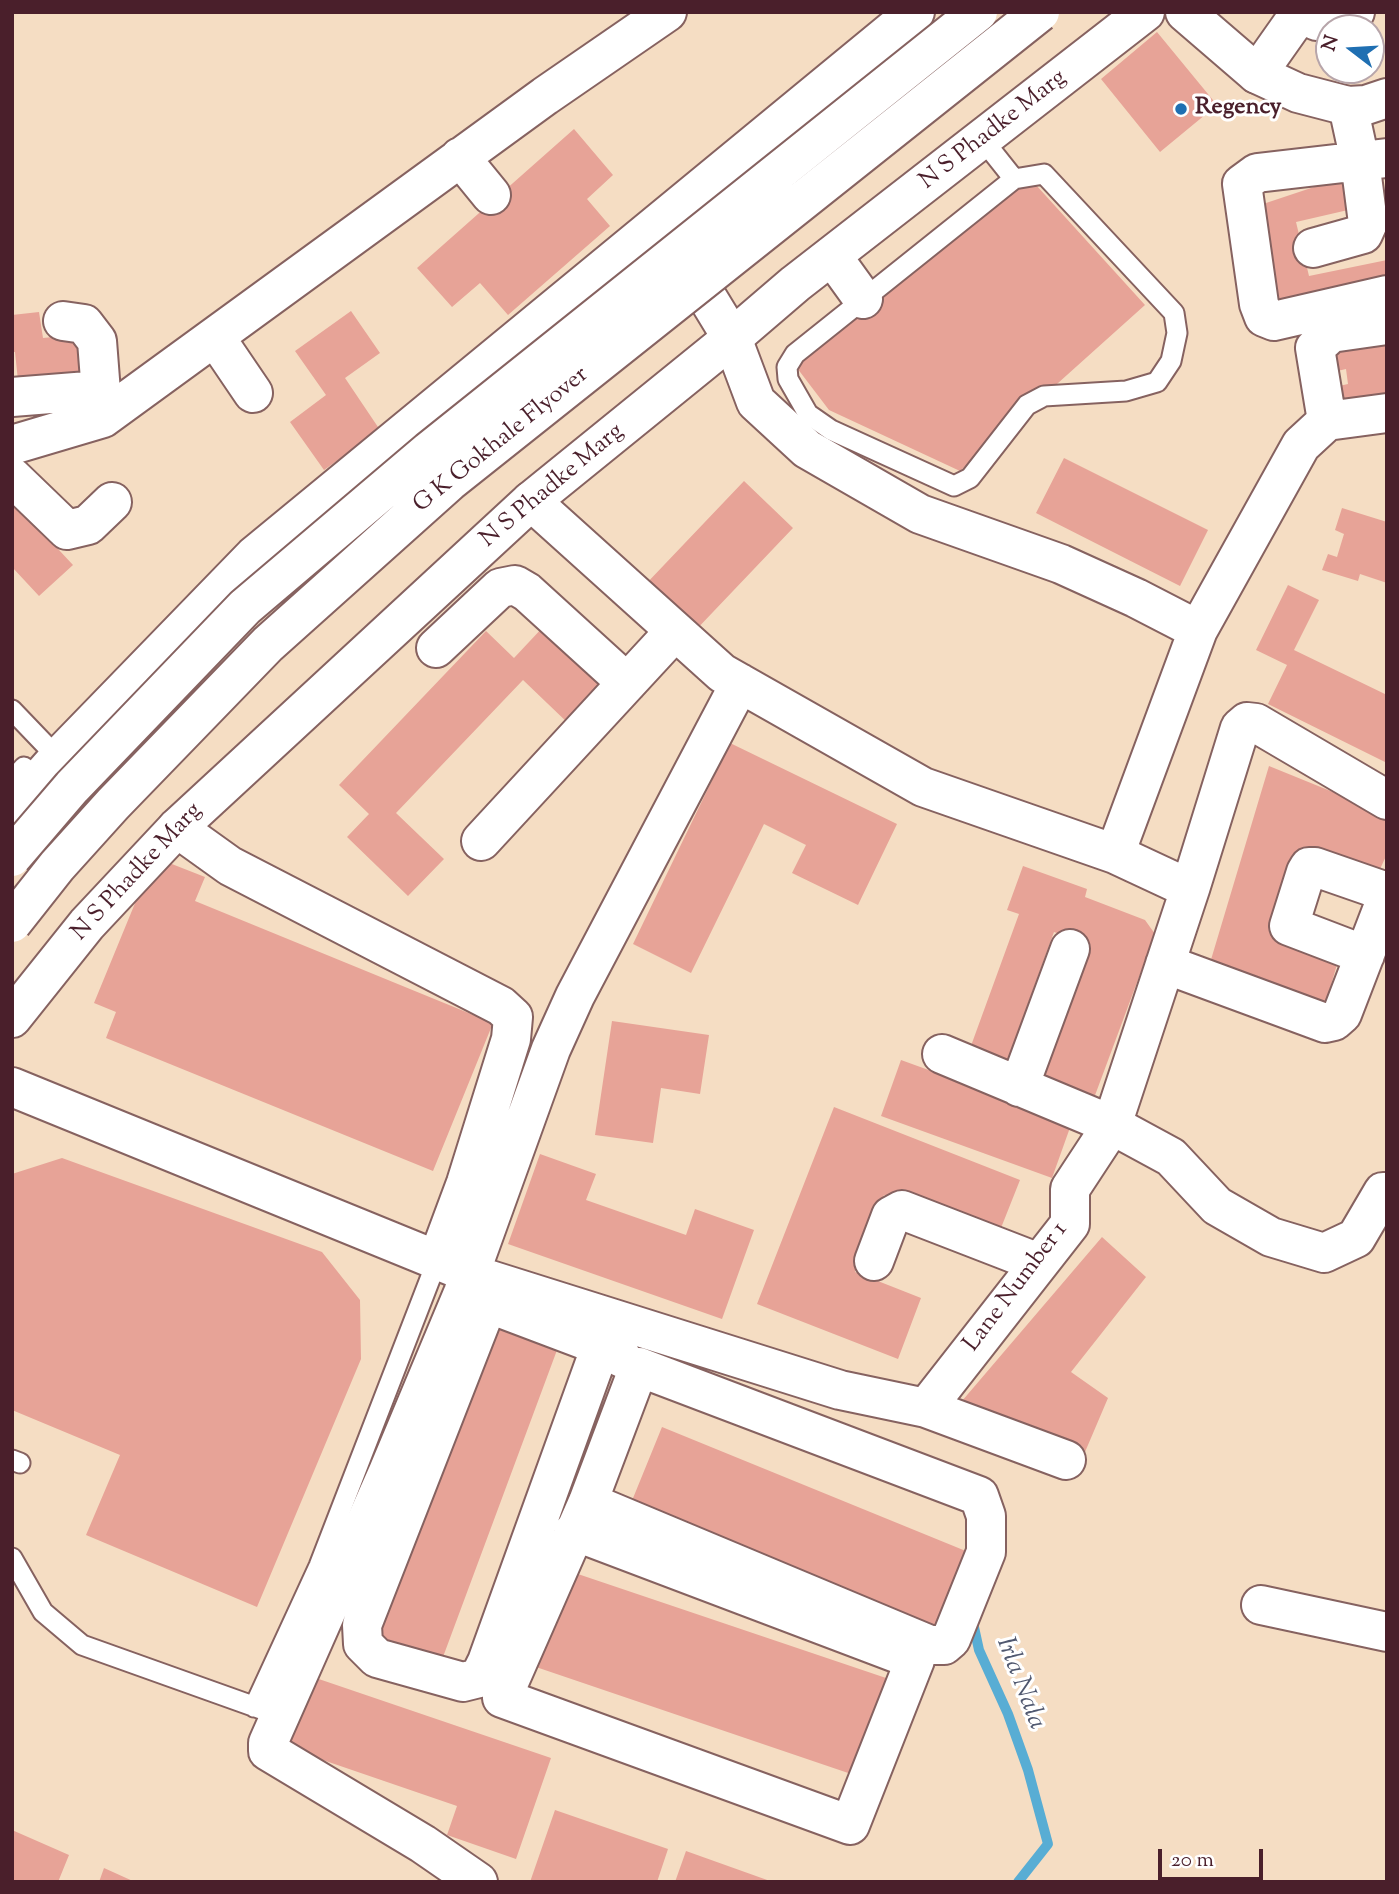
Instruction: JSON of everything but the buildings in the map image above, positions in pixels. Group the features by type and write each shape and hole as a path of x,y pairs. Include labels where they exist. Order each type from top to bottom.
{"street":[{"path":"12,445 102,404 215,337 460,157 667,12"},
{"path":"12,810 31,769 254,556 915,12"},
{"name":"G K Gokhale Flyover","path":"12,857 72,787 245,607 429,451 978,12"},
{"name":"G K Gokhale Flyover","path":"12,923 57,866 113,804 268,643 449,481 1040,12"},
{"name":"N S Phadke Marg","path":"12,1018 87,924 177,828 531,500 832,256 1145,12"},
{"path":"1185,12 1257,74 1298,93 1372,105 1373,160 1368,223 1363,234 1313,248"},
{"path":"1257,74 1299,13 1317,21 1342,22 1355,12"},
{"path":"460,157 491,195"},
{"path":"1373,160 1257,173 1242,184 1259,304 1264,317 1274,321 1387,295"},
{"path":"661,221 732,338 756,402 807,449 920,514 1061,564 1198,630"},
{"path":"832,256 863,299"},
{"path":"63,321 84,324 97,341 102,404"},
{"path":"1326,421 1315,348 1331,333 1387,325"},
{"path":"215,337 253,393"},
{"path":"12,397 102,404"},
{"path":"1115,854 1198,630 1301,445 1326,421 1387,413"},
{"path":"12,477 67,530 88,525 113,502"},
{"path":"531,500 722,673 923,787 1115,854 1190,889"},
{"path":"436,648 500,588 515,585 527,592 627,683"},
{"path":"481,841 675,631"},
{"path":"601,1346 487,1662 478,1678 463,1682 377,1658 363,1644 362,1625 465,1283 551,1049 575,996 740,683"},
{"name":"Lane Number 1","path":"926,1408 1070,1224 1070,1189 1112,1125 1240,728 1247,722 1256,723 1387,800"},
{"path":"177,828 230,866 501,1006 513,1017 511,1039 466,1183 465,1283 381,1450 266,1712 268,1751 423,1844 478,1882"},
{"path":"1165,964 1325,1023 1334,1021 1342,1014 1365,955 1387,895 1309,867 1289,926 1365,955"},
{"path":"1019,1087 1070,949"},
{"path":"942,1054 1112,1125 1171,1157 1217,1206 1271,1237 1324,1253 1356,1238 1383,1192 1387,1192"},
{"path":"12,1087 465,1283 601,1346 639,1367 979,1496 986,1516 986,1552 951,1639 944,1645 930,1645 581,1516"},
{"path":"874,1261 891,1216 902,1210 1039,1263"},
{"path":"465,1283 840,1390 926,1408 1066,1460"},
{"path":"581,1516 915,1660 850,1825 502,1698 581,1516 639,1367"},
{"path":"1261,1605 1387,1632"}],"lane":[{"path":"983,140 1014,179"},
{"path":"1044,174 1174,313 1177,333 1171,361 1157,382 1126,391 1044,396 1027,405 970,478 954,486 831,430 807,414 789,379 787,368 794,354 1014,179 1044,174"},
{"path":"12,710 31,769"},
{"path":"12,1558 43,1612 82,1645 266,1712"}],"waterway":[{"name":"Irla Nala","path":"972,1618 979,1650 1008,1714 1028,1770 1048,1844 1018,1882"}],"place":[{"name":"Regency","path":"1181,109"}]}
